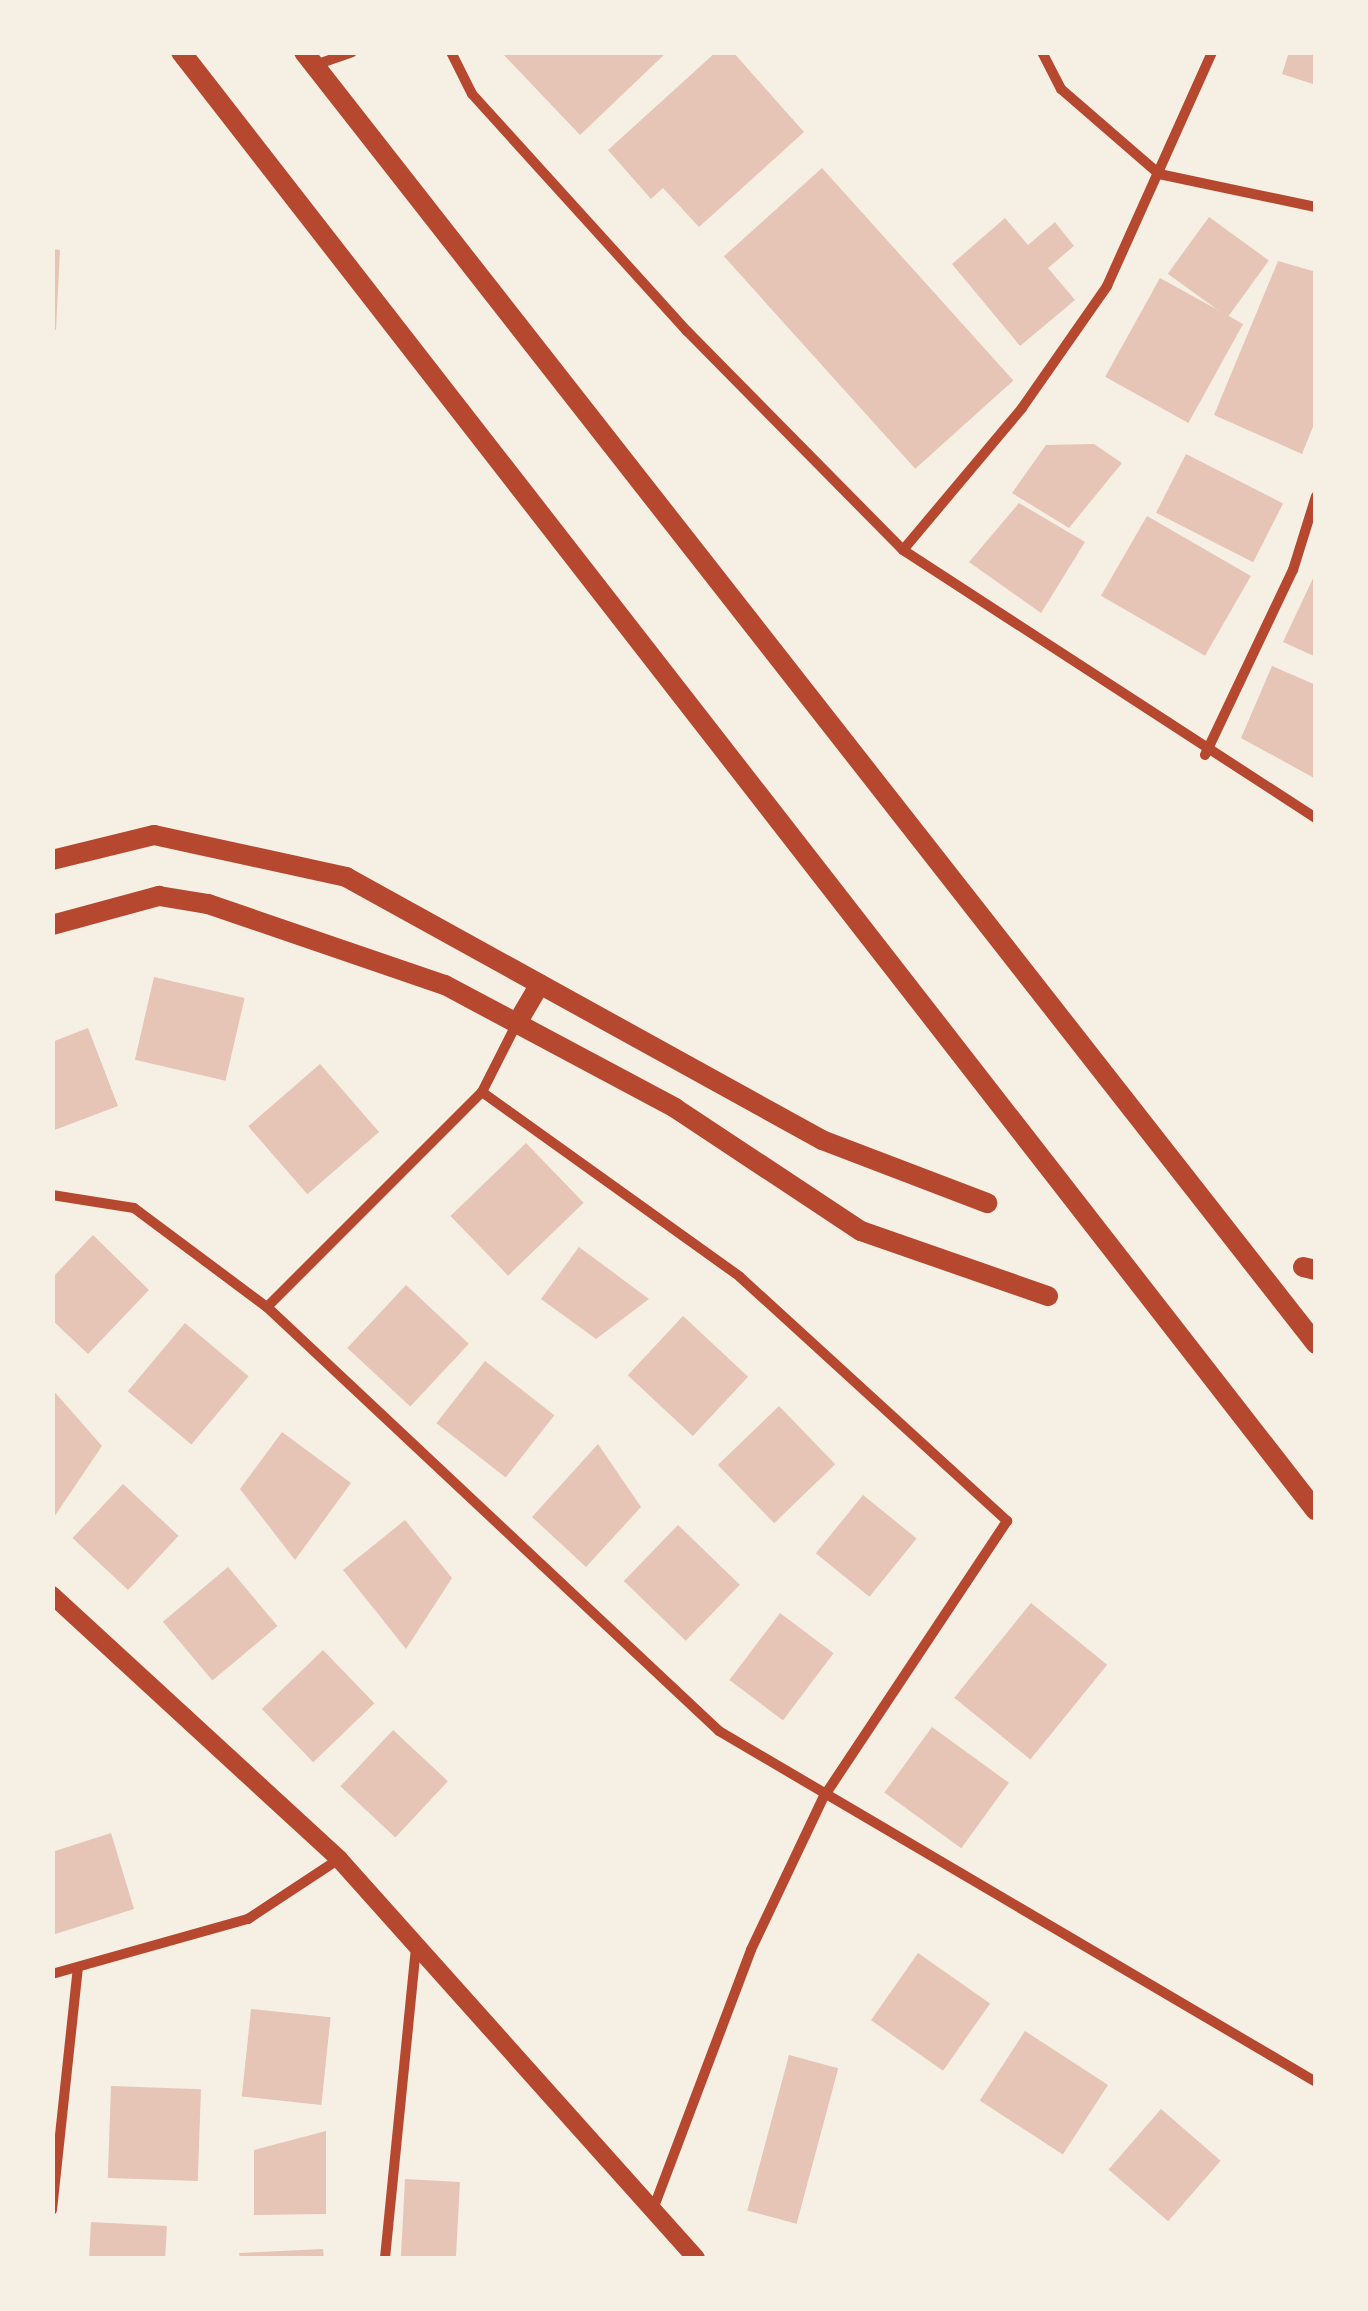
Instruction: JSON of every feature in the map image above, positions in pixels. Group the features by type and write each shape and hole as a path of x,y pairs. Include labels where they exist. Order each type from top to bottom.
{"main road":[{"path":"181,52 1316,1511"},
{"path":"309,59 1316,1344"},
{"path":"52,860 154,835 251,850 346,876 822,1140 987,1203"},
{"path":"52,924 159,896 208,904 445,985 675,1108 861,1230 1048,1296"},
{"path":"517,1024 540,984"}],"street":[{"path":"309,59 352,52"},
{"path":"451,52 472,94 687,331 903,550 1205,755 1316,818"},
{"path":"1042,52 1061,89 1159,174 1316,208"},
{"path":"903,550 1022,408 1107,286 1212,52"},
{"path":"1205,755 1293,570 1316,496"},
{"path":"266,1308 482,1092 517,1024"},
{"path":"482,1092 740,1277 1007,1521 824,1796 751,1950 654,2207"},
{"path":"52,1195 134,1208 266,1308 719,1731 1316,2082"},
{"path":"52,1595 339,1859 696,2258"},
{"path":"52,1974 248,1918 339,1859"},
{"path":"385,2258 417,1944"},
{"path":"52,2210 78,1967"}],"building":[{"path":"501,52 667,52 580,135"},
{"path":"716,52 733,52 804,132 699,227 663,188 651,199 608,150"},
{"path":"1289,52 1316,52 1316,85 1282,74"},
{"path":"822,168 1013,381 915,469 724,256"},
{"path":"1209,217 1269,260 1228,317 1168,274"},
{"path":"1005,218 1028,245 1055,222 1074,246 1048,268 1075,300 1020,346 952,264"},
{"path":"52,249 60,250 56,330 52,330"},
{"path":"1278,261 1316,272 1316,419 1302,454 1214,415"},
{"path":"1160,278 1243,324 1188,423 1105,377"},
{"path":"1094,444 1122,463 1069,528 1012,493 1046,445"},
{"path":"1186,454 1283,503 1253,562 1156,513"},
{"path":"1019,503 1085,542 1041,613 969,562"},
{"path":"1147,516 1251,576 1205,656 1101,596"},
{"path":"1316,572 1316,657 1283,642"},
{"path":"1272,666 1316,685 1316,779 1241,738"},
{"path":"154,977 245,998 225,1081 135,1060"},
{"path":"88,1028 118,1106 52,1131 52,1042"},
{"path":"320,1064 379,1132 307,1194 248,1126"},
{"path":"526,1143 584,1203 508,1276 450,1216"},
{"path":"93,1235 149,1290 88,1354 52,1320 52,1278"},
{"path":"579,1247 649,1299 596,1339 541,1299"},
{"path":"406,1285 469,1344 410,1407 347,1348"},
{"path":"683,1316 748,1377 693,1436 628,1375"},
{"path":"185,1323 249,1376 191,1445 128,1391"},
{"path":"485,1361 554,1415 506,1477 436,1423"},
{"path":"52,1389 102,1446 52,1520"},
{"path":"779,1406 835,1464 774,1523 718,1465"},
{"path":"282,1432 351,1483 295,1560 240,1489"},
{"path":"598,1444 641,1507 586,1567 532,1517"},
{"path":"123,1484 179,1536 128,1590 73,1538"},
{"path":"863,1495 917,1538 869,1597 816,1553"},
{"path":"405,1520 452,1578 406,1649 343,1570"},
{"path":"678,1525 740,1585 686,1641 624,1581"},
{"path":"228,1567 277,1626 212,1681 163,1622"},
{"path":"1031,1603 1107,1665 1030,1759 954,1698"},
{"path":"780,1613 834,1653 783,1720 729,1680"},
{"path":"323,1650 374,1703 313,1762 262,1709"},
{"path":"932,1727 1009,1783 961,1848 884,1793"},
{"path":"393,1730 448,1781 395,1837 340,1786"},
{"path":"111,1833 134,1909 52,1935 52,1852"},
{"path":"918,1953 990,2003 943,2071 871,2020"},
{"path":"251,2009 331,2017 321,2105 242,2097"},
{"path":"1025,2031 1108,2085 1063,2155 980,2101"},
{"path":"789,2055 838,2068 797,2224 747,2211"},
{"path":"111,2086 201,2089 198,2181 108,2178"},
{"path":"1161,2109 1221,2161 1168,2221 1109,2169"},
{"path":"326,2131 326,2214 254,2215 254,2150"},
{"path":"405,2179 460,2182 456,2258 401,2258"},
{"path":"91,2222 167,2226 165,2258 89,2258"},
{"path":"323,2249 324,2258 240,2258 239,2253"}]}
